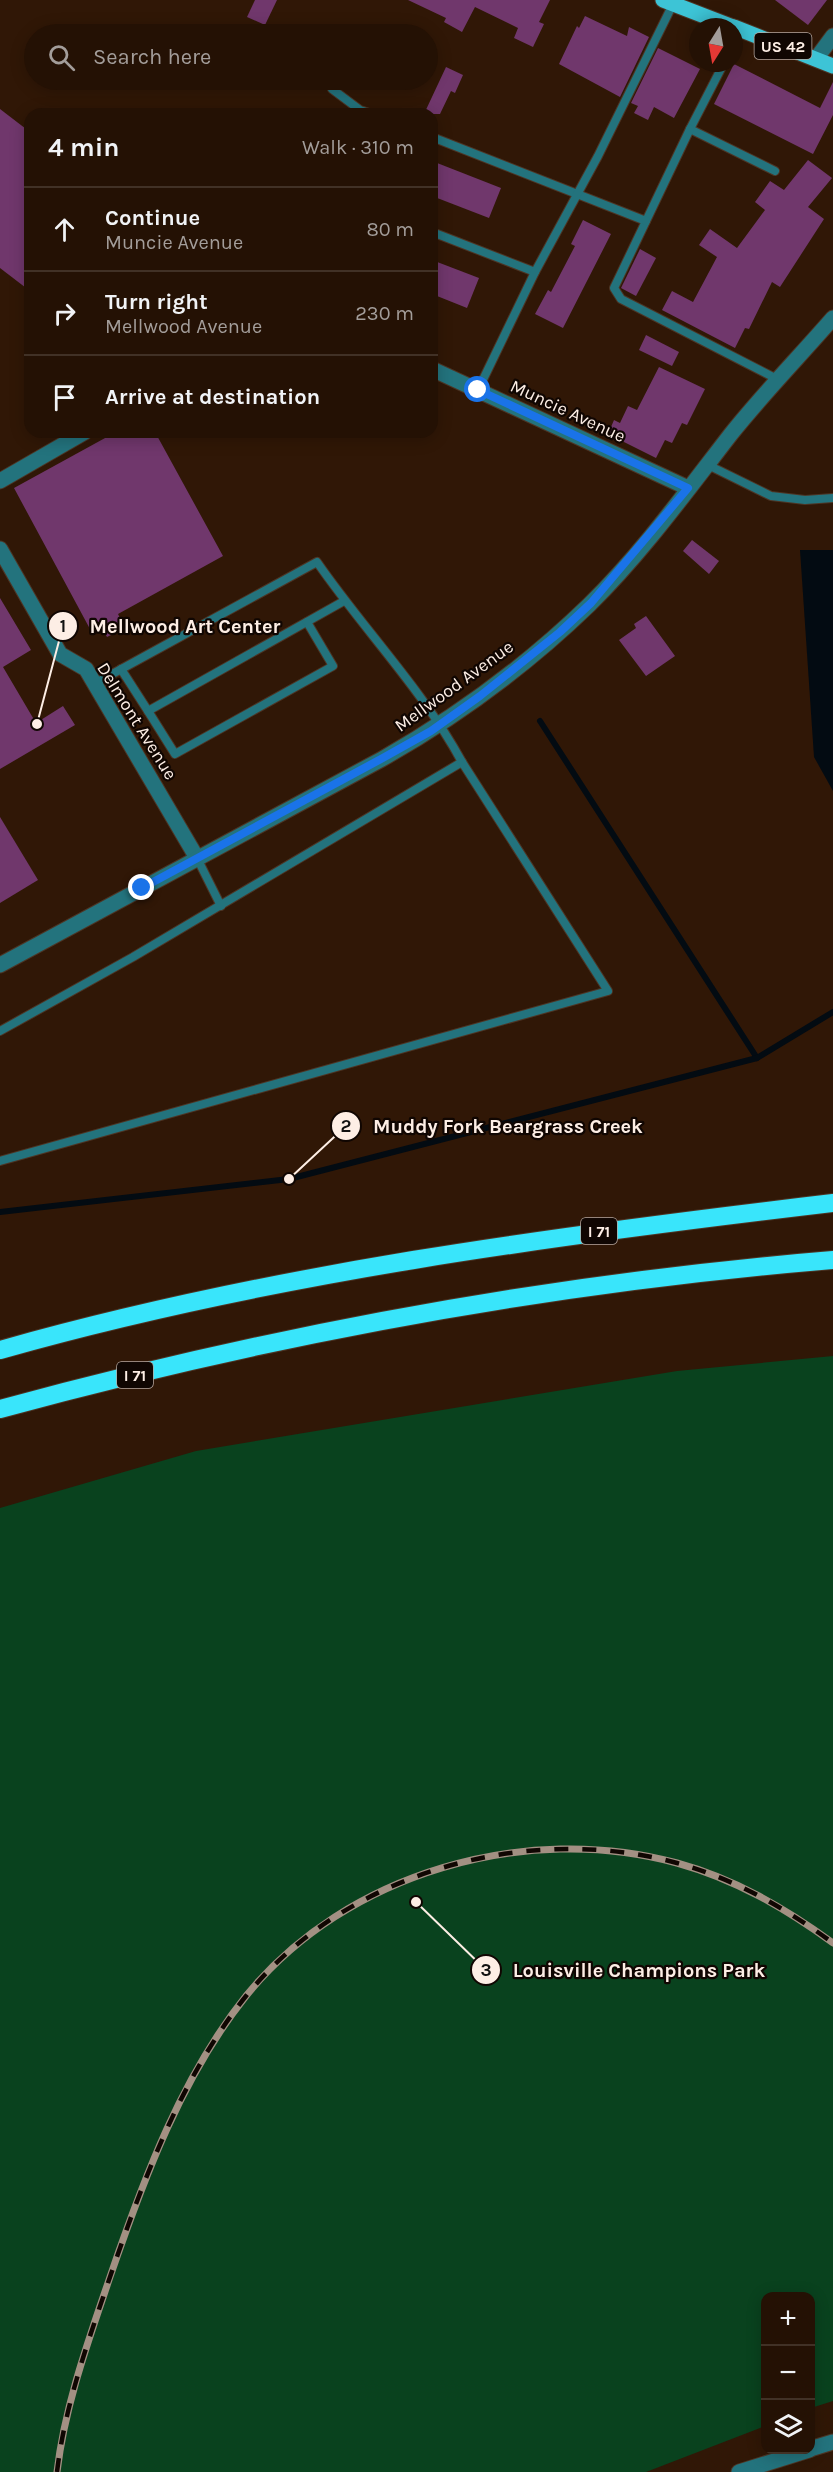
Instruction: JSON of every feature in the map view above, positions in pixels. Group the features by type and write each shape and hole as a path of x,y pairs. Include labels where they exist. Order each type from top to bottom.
{"highway":[{"name":"I 71","path":"0,1350 235,1294 448,1253 607,1229 833,1203"},
{"name":"I 71","path":"0,1409 270,1345 391,1320 633,1282 833,1260"}],"main road":[{"name":"US 42","path":"668,2 710,18"},
{"name":"US 42","path":"743,31 833,66"}],"street":[{"path":"816,59 833,36"},
{"name":"Mellwood Avenue","path":"0,964 381,759 441,724 551,639 591,603 833,318"},
{"name":"Muncie Avenue","path":"438,372 688,488"},
{"path":"0,481 75,438"},
{"name":"Delmont Avenue","path":"0,549 60,654 86,669 197,858"},
{"path":"815,2447 833,2442"},
{"path":"739,2472 795,2454"}],"lane":[{"path":"478,390 535,272 579,193 668,2"},
{"path":"719,72 614,288 621,299 778,380"},
{"path":"335,90 357,108"},
{"path":"690,129 775,171"},
{"path":"438,139 646,221"},
{"path":"438,234 535,272"},
{"path":"708,465 771,496 806,500 833,498"},
{"path":"0,1161 608,991 462,762 441,724 344,601 317,562 94,684"},
{"path":"148,711 344,601"},
{"path":"121,669 175,754 333,666 307,622"},
{"path":"0,1031 221,906 462,762"},
{"path":"197,858 221,906"}],"green space":[{"path":"833,1356 833,2401 815,2407 815,2292 761,2292 761,2428 646,2472 0,2472 0,1508 196,1451 677,1371"}],"shaded area":[{"path":"800,550 833,550 833,791 814,757"}],"building":[{"path":"255,0 277,0 265,24 247,17"},
{"path":"408,0 550,0 539,22 544,24 533,47 514,38 518,28 475,7 462,32 444,22 446,18"},
{"path":"775,0 827,0 808,25"},
{"path":"585,16 627,36 629,27 649,37 620,97 559,64 577,26 579,28"},
{"path":"658,48 689,64 689,72 698,72 674,118 654,107 648,120 634,113 638,106 631,103"},
{"path":"446,67 463,75 455,93 451,91 440,114 438,114 438,108 427,108 435,90 438,90 438,84"},
{"path":"743,69 820,108 833,82 833,115 813,154 714,104 730,72 743,72"},
{"path":"0,109 24,127 24,286 0,268"},
{"path":"808,160 832,178 808,207 824,219 780,287 772,282 749,329 745,328 735,348 662,310 672,291 693,302 717,257 699,245 710,229 737,248 765,210 755,202 770,181 784,190"},
{"path":"438,163 501,188 489,218 438,198"},
{"path":"583,220 611,234 563,328 535,314 548,290 551,292 575,246 571,244"},
{"path":"640,249 656,258 636,296 621,288"},
{"path":"438,262 479,278 467,308 438,296"},
{"path":"646,335 679,352 672,366 639,350"},
{"path":"659,367 705,389 687,425 682,423 672,443 665,440 656,458 608,434 614,420 620,423 628,406 637,410"},
{"path":"105,438 158,438 223,556 118,614 125,628 107,637 100,624 90,629 14,488"},
{"path":"692,540 719,561 709,574 683,551"},
{"path":"0,598 31,650 3,667 36,723 63,706 75,725 0,769"},
{"path":"646,616 675,656 646,676 619,640 636,628 634,624"},
{"path":"0,817 38,880 0,903"}],"waterway":[{"path":"540,721 757,1058"},
{"path":"0,1212 289,1179 757,1058 833,1012"}],"railway":[{"path":"57,2472 72,2397 94,2323 151,2165 184,2094 223,2027 246,1996 287,1953 334,1917 387,1889 443,1868 501,1854 560,1849 620,1852 677,1863 719,1877 759,1896 797,1918 833,1943"}],"place":[{"name":"Mellwood Art Center","path":"37,724"},
{"name":"Muddy Fork Beargrass Creek","path":"289,1179"},
{"name":"Louisville Champions Park","path":"416,1902"}],"route":[{"path":"142,888 431,731 480,696 560,632 591,603 688,488 478,390"}]}
